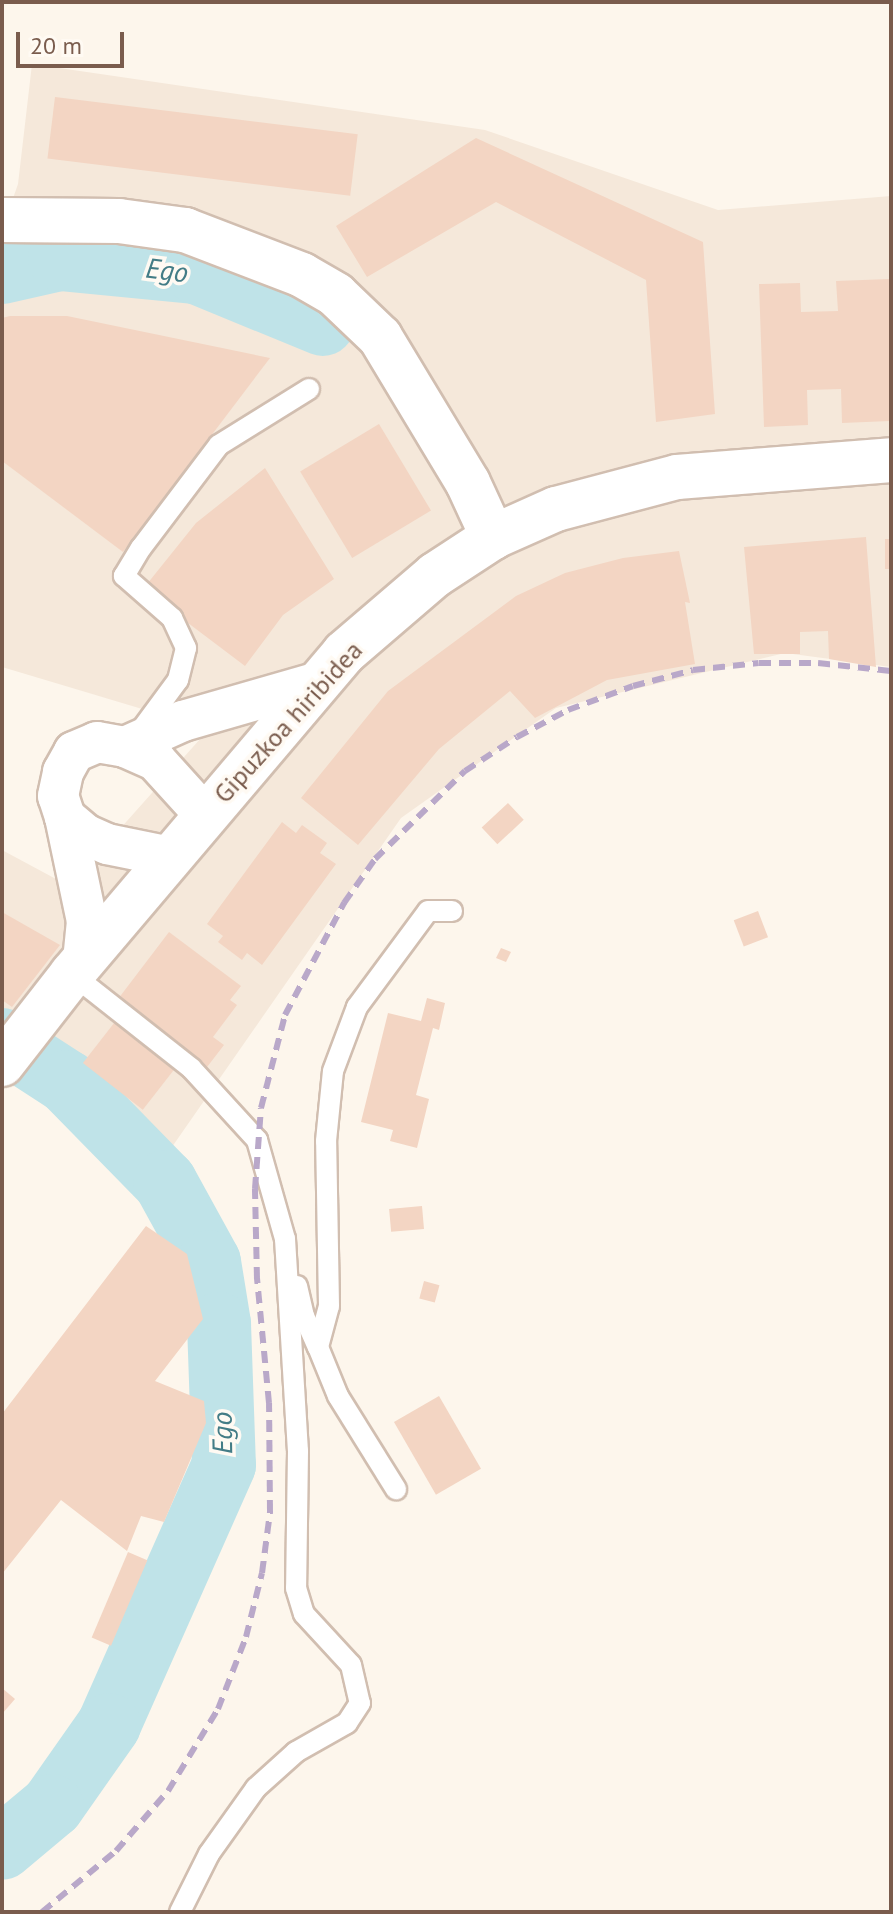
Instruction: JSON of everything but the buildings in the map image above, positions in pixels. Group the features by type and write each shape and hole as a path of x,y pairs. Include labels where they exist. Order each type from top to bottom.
{"street":[{"path":"2,220 119,221 185,230 302,275 336,295 380,337 468,483 493,537"},
{"name":"Gipuzkoa hiribidea","path":"2,1064 205,815 344,653 424,585 493,537 556,509 677,477 891,460"},
{"path":"125,747 183,721 318,682"},
{"path":"78,968 87,921 58,796 63,772 74,752 97,742 125,747 156,761 205,815"},
{"path":"65,817 85,834 107,844 171,857"}],"lane":[{"path":"125,747 147,724 178,680 186,648 172,618 124,576 141,548 219,445 309,389"},
{"path":"318,1347 329,1306 326,1141 333,1071 357,1007 428,911 452,911"},
{"path":"78,968 191,1068 257,1140 304,1316 338,1396 396,1489"},
{"path":"180,1912 209,1854 256,1788 296,1752 347,1723 360,1703 351,1665 304,1614 296,1588 298,1451 285,1239"}],"shaded area":[{"path":"32,64 485,130 718,210 891,196 891,667 785,653 556,708 401,818 165,1157 2,1023 2,850 69,886 209,729 2,667 2,230 18,184"}],"waterway":[{"name":"Ego","path":"2,272 60,259 196,272 323,324"},
{"name":"Ego","path":"2,1040 67,1082 165,1182 209,1262 219,1324 224,1465 109,1725 52,1806 2,1848"}],"railway":[{"path":"42,1912 116,1851 168,1791 218,1709 246,1637 262,1573 270,1512 269,1403 257,1279 255,1189 261,1108 285,1015 344,903 375,859 465,771 517,737 568,710 633,686 693,670 759,663 818,663 891,671"}]}
